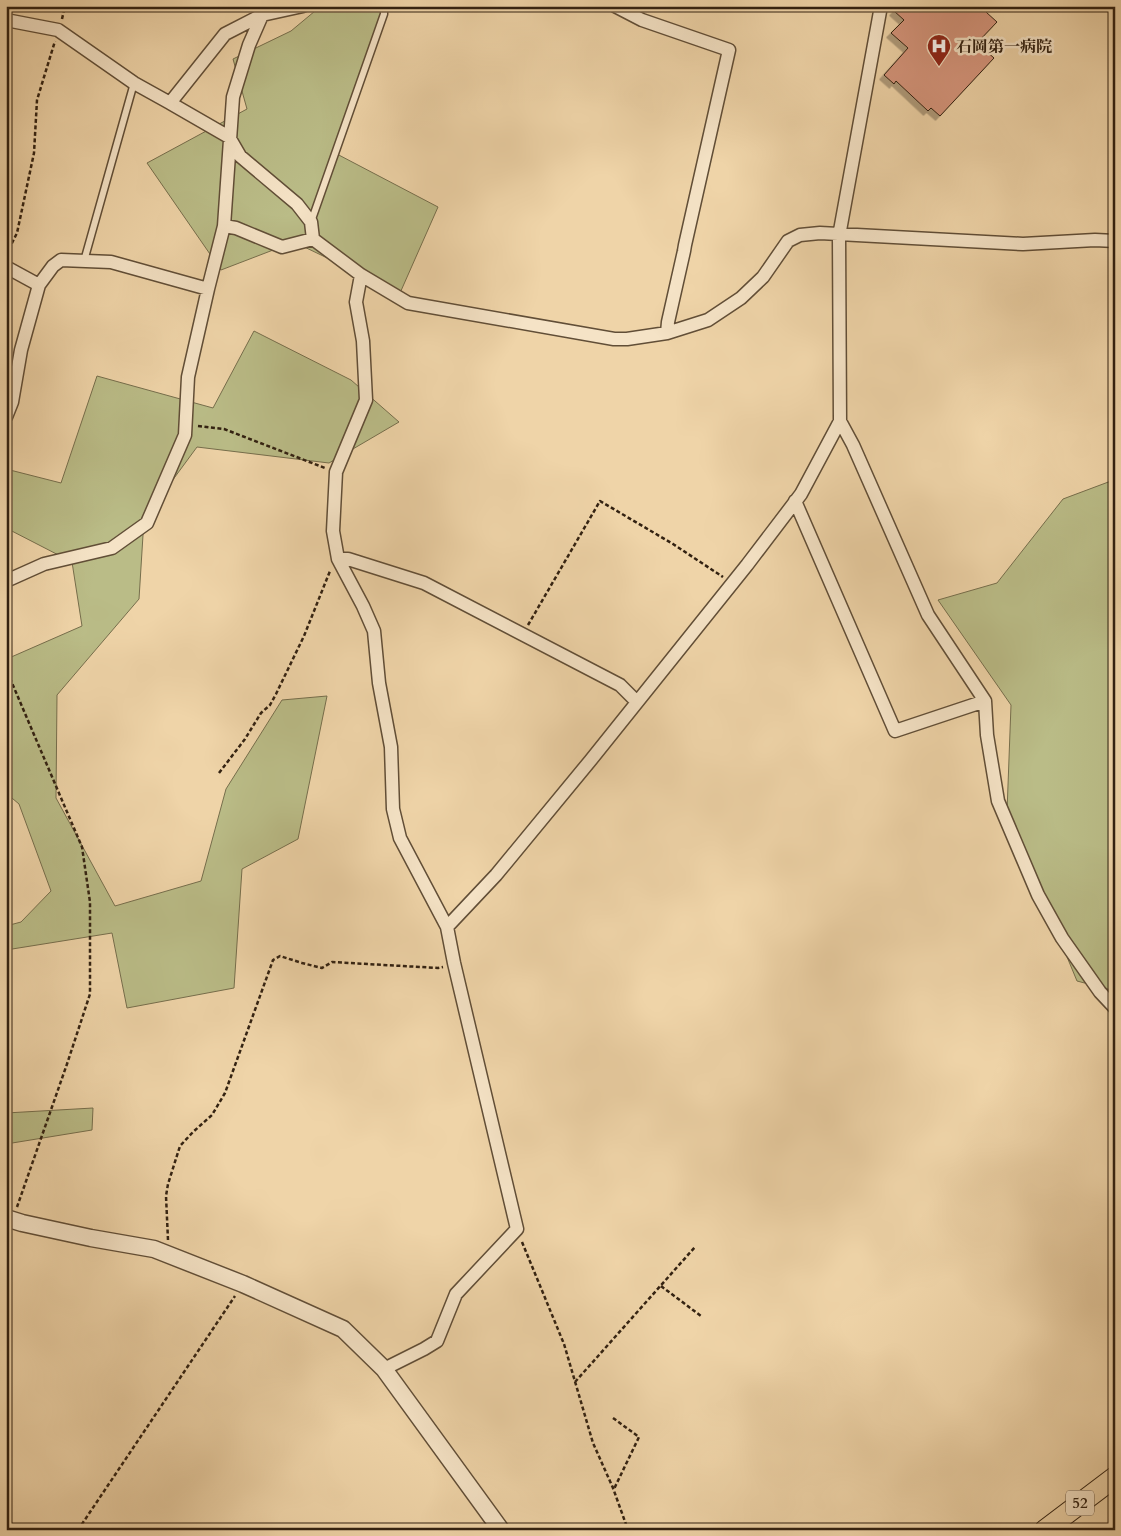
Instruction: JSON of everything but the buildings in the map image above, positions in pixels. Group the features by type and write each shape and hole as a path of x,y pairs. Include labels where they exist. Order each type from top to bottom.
{"main road":[{"name":"52","path":"1045,1530 1115,1477"}],"street":[{"path":"170,103 225,34 264,11 303,6"},
{"path":"615,6 642,20 729,50 684,245 668,322 668,333"},
{"path":"881,6 839,236 840,421 853,445 928,615 985,701 987,735 998,801 1038,895 1062,938 1100,992 1115,1008"},
{"path":"6,581 44,564 112,548 147,523 185,435 188,377 224,226 233,97 249,45 264,11"},
{"path":"6,20 58,30 134,83 229,137 240,156 297,204 312,222 313,239 361,275 408,304 614,339 627,339 668,333 708,320 741,298 763,277 788,241 800,235 820,234 1023,244 1096,240 1115,241"},
{"path":"224,226 236,228 282,247 313,239"},
{"path":"6,417 12,402 21,350 39,284 60,260 111,262 208,289"},
{"path":"6,267 39,284"},
{"path":"361,275 356,302 363,341 366,400 336,472 333,531 338,559 364,606 374,631 379,683 391,747 393,809 400,838 447,927 517,1229 456,1294 437,1340 424,1349 384,1369"},
{"path":"447,927 496,875 732,583 801,494 840,421"},
{"path":"795,501 895,731 985,701"},
{"path":"338,559 348,559 424,583 620,686 637,702"},
{"path":"9,1219 90,1238 154,1249 243,1284 342,1329 384,1369 501,1530"}],"lane":[{"path":"312,222 384,14 384,6"},
{"path":"84,261 134,83"}],"path":[{"path":"6,255 17,233 34,153 38,100 58,30"},
{"path":"186,427 202,425 224,429 336,472"},
{"path":"523,634 600,502 673,544 732,583"},
{"path":"220,773 276,694 304,636 330,569 338,559"},
{"path":"6,646 9,676 82,847 90,902 90,994 67,1064 9,1219"},
{"path":"168,1255 166,1196 180,1146 212,1115 225,1094 274,960 280,956 322,968 332,962 438,968 454,963"},
{"path":"517,1229 564,1344 593,1443 614,1491 628,1530"},
{"path":"575,1382 695,1247"},
{"path":"78,1530 243,1284"},
{"path":"661,1286 702,1316"},
{"path":"613,1418 639,1437 614,1491"}],"green space":[{"path":"321,6 386,6 335,153 438,207 400,293 294,242 221,270 147,163 247,109 233,59 291,31"},
{"path":"254,331 351,380 399,422 329,463 197,447 144,519 139,599 57,695 56,798 115,906 201,881 226,789 282,700 327,696 298,839 242,869 234,988 127,1008 112,933 6,950 6,926 21,922 51,891 19,804 6,793 6,666 9,658 82,626 72,562 6,528 6,469 61,483 97,376 213,408"},
{"path":"1111,481 1115,483 1115,991 1077,981 1007,812 1011,705 938,600 997,583 1063,499"},
{"path":"93,1108 92,1130 6,1144 6,1113"}],"place":[{"name":"石岡第一病院","path":"939,67"}]}
